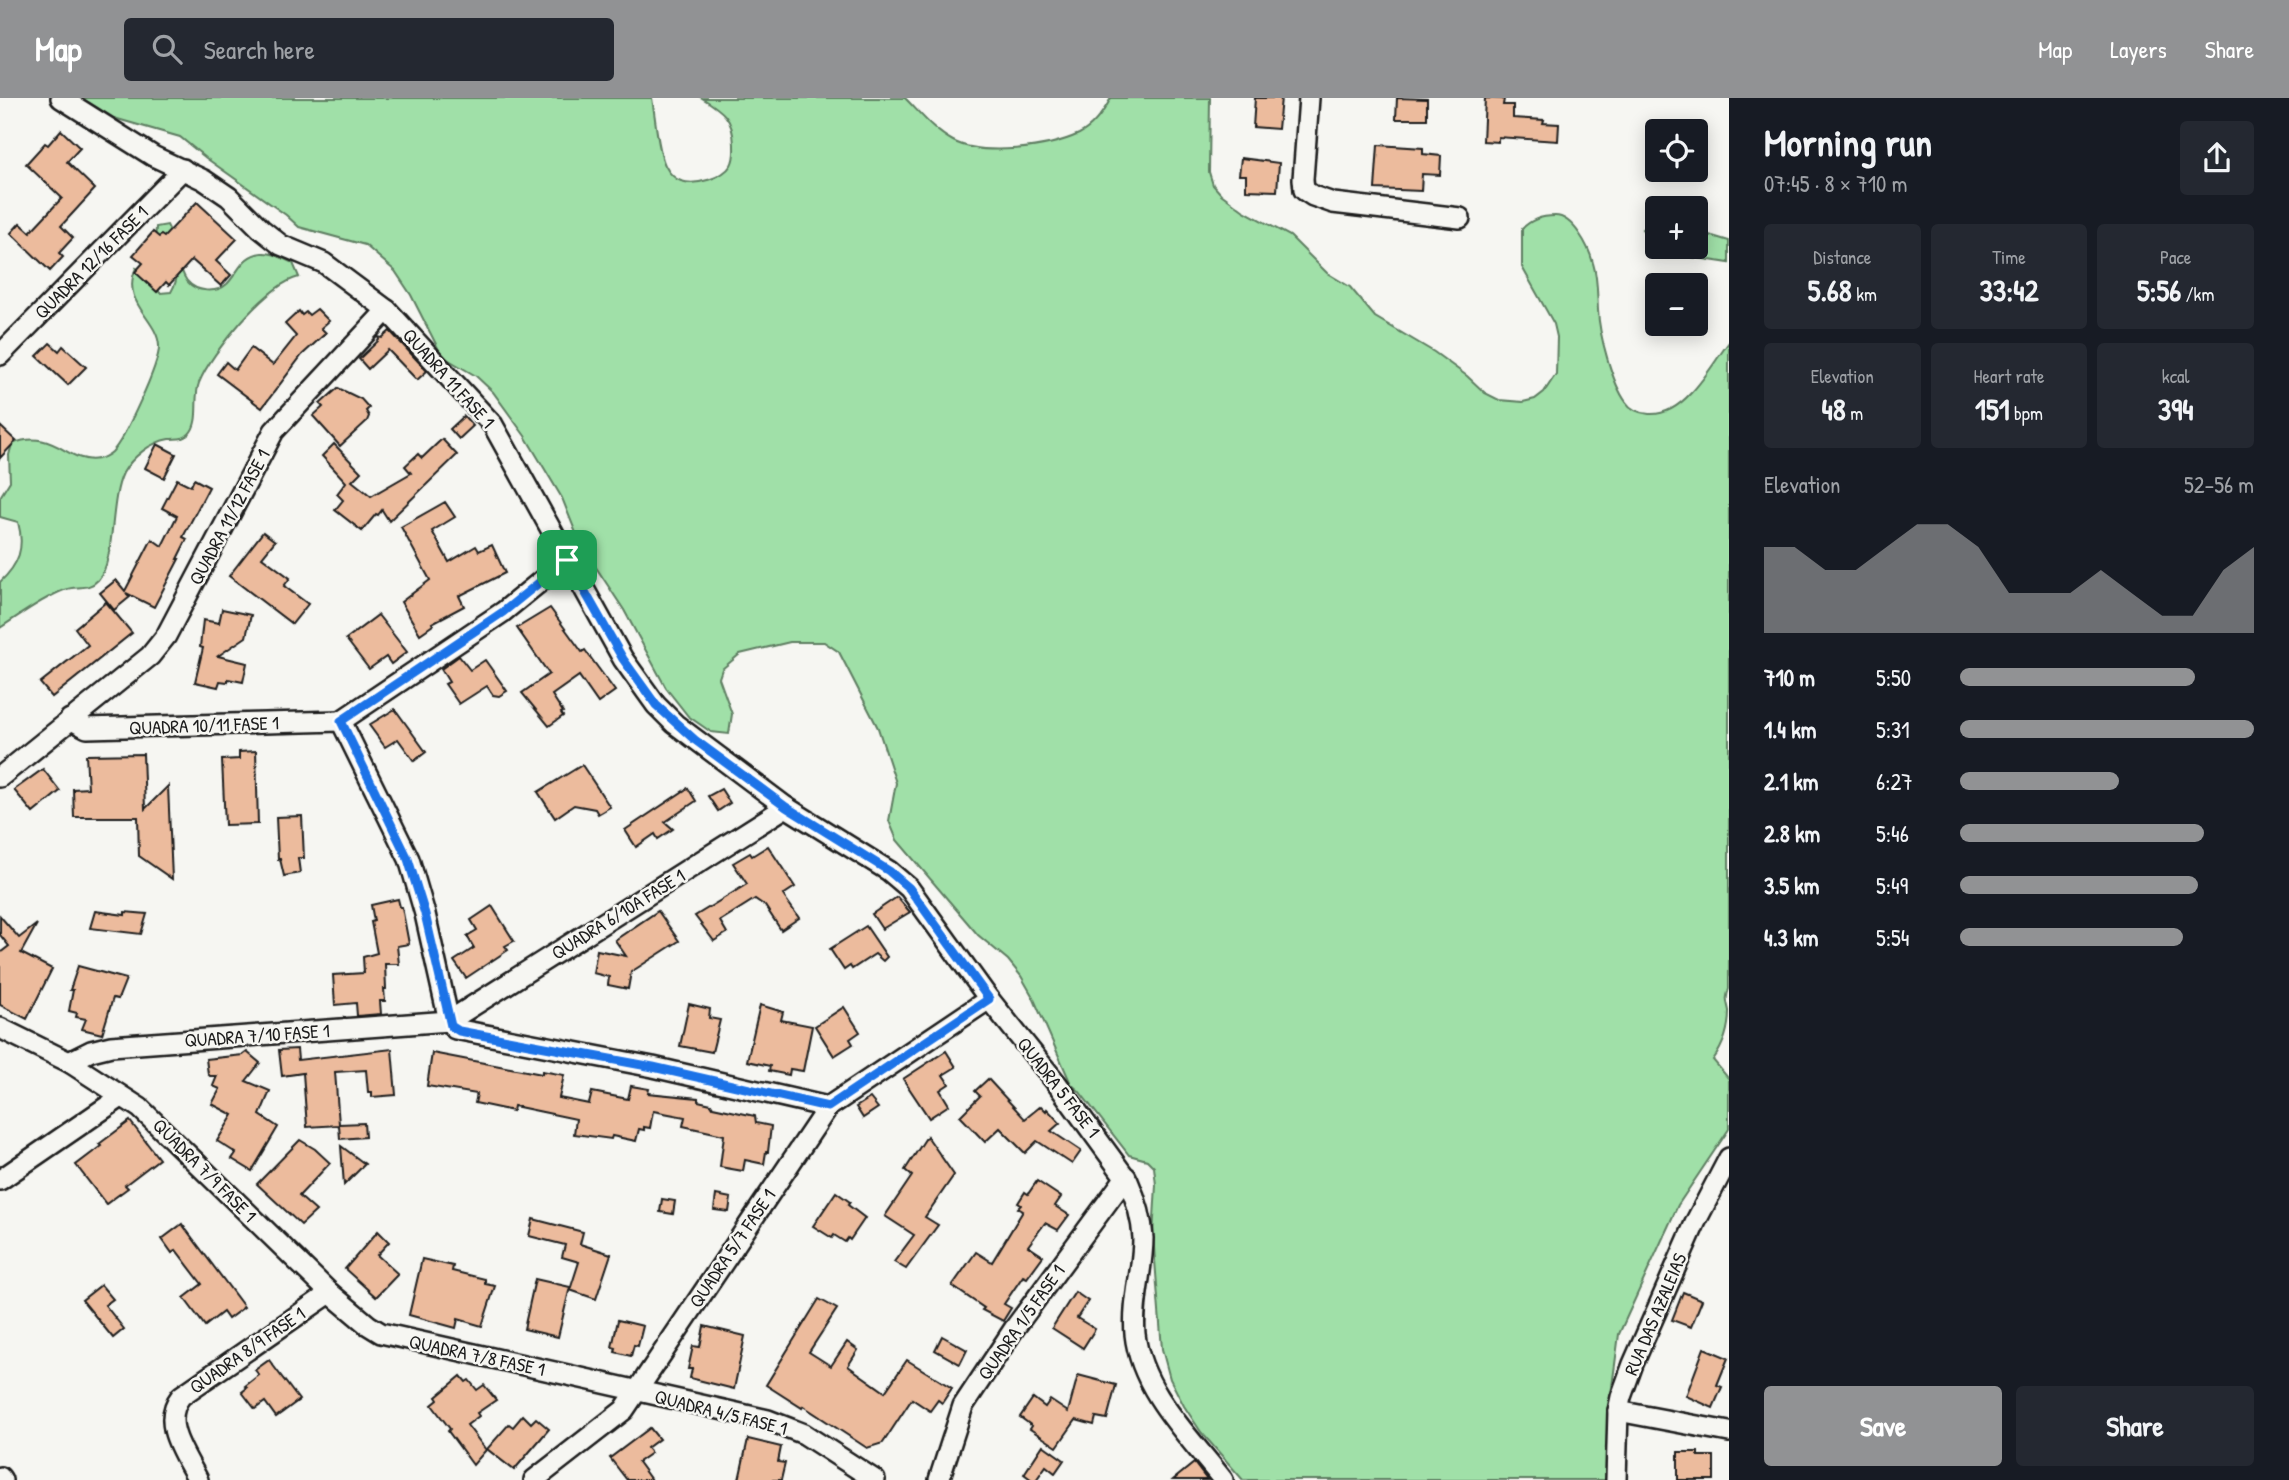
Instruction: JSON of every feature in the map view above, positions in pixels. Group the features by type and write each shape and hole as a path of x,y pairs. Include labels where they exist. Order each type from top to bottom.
{"street":[{"name":"QUADRA 11 FASE 1","path":"61,98 153,156 183,169 229,197 281,245 324,264 387,310 493,425 623,659 656,705 695,740 786,807"},
{"path":"1309,98 1304,190 1333,203 1460,218"},
{"name":"QUADRA 12/16 FASE 1","path":"0,355 183,169"},
{"name":"QUADRA 11/12 FASE 1","path":"0,777 150,656 166,636 274,431 387,310"},
{"path":"567,560 503,612 341,721 408,859 425,914 451,1026 459,1031 653,1067 828,1107 989,999"},
{"name":"QUADRA 10/11 FASE 1","path":"70,719 86,728 341,721"},
{"name":"QUADRA 5 FASE 1","path":"786,807 889,871 909,888 989,999 1058,1085 1126,1177 1136,1198 1142,1223 1135,1318 1136,1342 1141,1362 1166,1408 1223,1480"},
{"name":"QUADRA 6/10A FASE 1","path":"449,1021 786,807"},
{"name":"QUADRA 7/10 FASE 1","path":"69,1062 91,1051 111,1046 449,1021"},
{"name":"QUADRA 7/9 FASE 1","path":"0,1028 69,1062 153,1119 330,1293"},
{"path":"0,1180 121,1097"},
{"name":"QUADRA 5/7 FASE 1","path":"534,1480 624,1410 828,1107"},
{"name":"RUA DAS AZALEIAS","path":"1616,1480 1618,1411 1633,1364 1696,1221 1729,1158"},
{"name":"QUADRA 1/5 FASE 1","path":"939,1480 963,1406 1014,1329 1126,1177"},
{"name":"QUADRA 7/8 FASE 1","path":"330,1293 381,1333 636,1390"},
{"name":"QUADRA 8/9 FASE 1","path":"198,1480 173,1429 172,1413 181,1396 330,1293"},
{"name":"QUADRA 4/5 FASE 1","path":"636,1390 788,1427 804,1434 875,1480"},
{"path":"1618,1411 1729,1432"}],"green space":[{"path":"82,98 652,98 659,144 666,167 672,176 679,180 694,182 709,180 722,174 731,165 734,155 729,121 721,111 702,98 905,98 933,127 953,141 981,149 998,150 1034,147 1079,134 1098,118 1111,98 1210,98 1209,172 1213,185 1221,194 1244,211 1290,236 1327,273 1350,287 1375,317 1434,352 1485,393 1499,400 1523,402 1535,399 1544,392 1556,374 1557,337 1554,324 1522,267 1522,229 1541,218 1562,217 1574,227 1588,249 1596,275 1599,320 1607,358 1621,394 1633,409 1655,414 1677,405 1701,381 1729,342 1729,1011 1725,1037 1713,1060 1729,1079 1729,1129 1678,1205 1619,1334 1610,1402 1611,1480 1243,1480 1201,1432 1170,1379 1162,1349 1153,1235 1156,1185 1154,1167 1147,1160 1129,1155 1071,1084 1021,976 1008,960 978,935 897,840 889,821 896,783 878,728 839,652 824,642 790,642 740,654 722,669 719,678 732,714 729,734 711,732 688,716 666,688 624,610 580,543 562,498 525,436 493,392 476,376 442,356 411,295 395,271 365,245 299,227 180,137 114,118"},
{"path":"167,225 184,276 196,288 212,290 222,287 245,261 262,253 293,263 299,277 286,282 257,305 215,354 199,383 195,423 189,434 155,443 131,461 123,473 116,499 108,559 98,580 90,586 55,594 0,628 0,582 16,562 21,540 18,522 0,517 0,497 10,481 9,455 12,444 39,440 87,459 105,457 118,445 148,384 159,346 153,327 136,301 132,280 136,268 147,274 160,293 171,292 176,282 176,268 156,239 156,227"},
{"path":"1708,235 1729,241 1729,263 1703,259 1708,259"}],"building":[{"path":"1255,98 1281,98 1278,129 1253,127"},
{"path":"1397,98 1427,99 1427,119 1396,119"},
{"path":"1485,98 1504,99 1503,105 1513,105 1513,118 1559,124 1558,141 1498,137 1498,142 1483,141"},
{"path":"61,130 80,148 67,162 95,189 61,226 73,238 59,253 63,257 50,271 11,233 20,223 30,232 62,198 26,164"},
{"path":"1378,145 1423,148 1423,154 1441,156 1440,175 1422,174 1421,191 1375,189"},
{"path":"1241,158 1279,163 1277,191 1246,190 1246,175 1239,175"},
{"path":"197,202 237,239 216,261 231,275 221,286 192,260 169,285 166,282 157,292 135,272 143,263 133,255 153,232 164,237"},
{"path":"317,309 329,321 321,328 326,333 302,355 262,408 217,374 226,362 235,370 251,348 273,365 296,336 285,324 299,311 302,315 306,312 309,315"},
{"path":"390,331 427,371 417,380 388,350 368,369 359,359 379,340 378,337 382,338"},
{"path":"50,343 59,351 63,346 86,367 68,385 37,356"},
{"path":"338,388 361,399 369,408 366,411 369,416 367,421 340,446 313,416 323,407 320,404"},
{"path":"464,416 473,426 459,439 450,429"},
{"path":"0,426 16,441 0,458"},
{"path":"442,439 457,455 389,521 382,510 362,531 335,510 343,500 337,494 346,482 322,456 334,444 361,472 352,481 371,496 411,473 405,466 418,454 422,458"},
{"path":"157,444 176,454 164,478 145,468"},
{"path":"177,479 191,486 194,479 209,487 183,537 187,539 179,559 154,607 126,593 130,597 114,610 100,593 116,580 125,591 152,539 162,546 177,516 162,508"},
{"path":"445,502 455,517 432,531 449,562 476,546 479,551 492,545 505,573 459,596 464,606 432,623 433,625 420,634 401,602 430,580 401,527"},
{"path":"263,532 275,541 262,557 290,578 284,586 308,604 292,624 229,576"},
{"path":"106,602 132,633 52,697 40,683 88,645 75,628"},
{"path":"550,608 615,691 598,703 579,676 552,695 563,716 549,726 522,693 549,674 517,628"},
{"path":"222,609 251,615 246,637 218,656 247,663 243,682 228,679 228,682 220,681 218,687 195,682 203,648 200,647 203,620 219,623"},
{"path":"378,615 407,652 391,664 386,657 369,669 346,639"},
{"path":"459,656 470,670 485,660 507,691 499,696 493,695 487,686 459,704 445,684 449,682 441,669"},
{"path":"395,709 426,752 414,761 398,739 385,747 369,725"},
{"path":"256,751 258,824 225,825 222,760 239,759 239,752"},
{"path":"143,754 145,809 168,786 172,879 139,856 138,817 74,817 73,789 88,788 86,755"},
{"path":"582,765 610,807 598,814 595,809 574,805 555,818 538,792"},
{"path":"43,769 60,791 33,813 14,790"},
{"path":"688,788 696,801 665,822 673,829 658,839 655,834 636,847 625,830"},
{"path":"721,789 730,803 718,811 708,796"},
{"path":"302,816 304,858 298,858 300,873 284,876 278,859 276,817"},
{"path":"768,846 795,887 783,895 799,918 781,930 765,906 755,899 720,921 727,933 714,941 695,916 747,884 733,863"},
{"path":"897,897 910,912 882,929 872,914"},
{"path":"398,899 409,944 397,946 399,964 385,964 386,989 385,1001 380,1001 381,1014 357,1016 356,1003 335,1005 333,975 364,973 363,957 377,953 371,922 374,921 371,905"},
{"path":"492,906 514,941 505,946 508,950 466,978 454,961 474,948 467,936 477,930 471,920"},
{"path":"95,911 125,915 125,912 147,914 141,934 90,928"},
{"path":"658,911 679,941 631,972 628,989 608,985 609,977 593,973 597,950 626,956 615,940"},
{"path":"0,916 19,938 37,924 21,953 52,969 27,1019 0,1005 0,953 9,946 0,935"},
{"path":"866,926 887,957 883,961 875,954 852,969 850,966 844,970 830,949"},
{"path":"78,966 126,979 118,999 113,998 102,1034 82,1029 86,1019 76,1017 77,1013 69,1011 73,990 70,990"},
{"path":"689,1004 710,1009 709,1018 720,1020 712,1052 680,1046"},
{"path":"760,1005 783,1012 781,1020 812,1026 803,1071 790,1069 789,1075 769,1071 770,1066 747,1061"},
{"path":"844,1007 860,1032 850,1039 853,1044 834,1056 815,1026"},
{"path":"297,1049 298,1060 392,1049 396,1095 372,1097 372,1092 368,1092 366,1070 335,1072 339,1124 364,1123 365,1137 340,1139 339,1125 307,1127 303,1073 282,1076 279,1050"},
{"path":"946,1051 956,1067 943,1075 949,1084 940,1090 949,1105 929,1118 903,1079"},
{"path":"247,1052 260,1063 246,1081 270,1091 260,1115 278,1127 252,1171 232,1159 236,1153 217,1141 233,1115 212,1104 220,1089 213,1086 217,1076 208,1074 206,1059 243,1055"},
{"path":"432,1053 542,1074 542,1071 564,1075 559,1098 589,1104 592,1092 628,1099 631,1086 649,1089 648,1093 698,1098 698,1101 713,1107 755,1116 756,1123 771,1126 768,1152 764,1164 745,1160 743,1171 720,1167 724,1135 683,1126 685,1117 653,1111 650,1128 639,1129 636,1141 612,1136 611,1139 574,1134 576,1119 514,1106 513,1111 475,1103 477,1094 427,1086"},
{"path":"988,1079 1025,1119 1041,1106 1046,1111 1047,1109 1060,1123 1051,1131 1081,1151 1072,1164 1037,1141 1025,1153 1000,1128 985,1142 960,1116 980,1096 975,1091"},
{"path":"870,1098 878,1108 863,1118 856,1107"},
{"path":"130,1121 159,1159 125,1185 128,1188 106,1204 76,1165"},
{"path":"927,1136 954,1175 925,1217 938,1225 906,1269 894,1262 914,1235 885,1216 912,1176 905,1170"},
{"path":"300,1140 330,1163 299,1196 316,1211 301,1225 257,1184"},
{"path":"341,1146 365,1164 344,1185"},
{"path":"1037,1181 1061,1197 1055,1206 1069,1215 1058,1230 1045,1223 1028,1246 1043,1256 1027,1278 1023,1276 1004,1304 1011,1308 1003,1321 982,1310 984,1308 952,1286 976,1252 992,1262 1023,1211 1018,1208 1021,1205 1018,1203"},
{"path":"836,1192 865,1218 850,1240 848,1238 845,1242 834,1235 832,1238 813,1226"},
{"path":"716,1195 731,1198 729,1212 714,1210"},
{"path":"662,1199 675,1201 673,1214 660,1212"},
{"path":"533,1219 583,1232 580,1244 611,1254 596,1299 570,1290 579,1262 562,1257 565,1245 529,1236"},
{"path":"182,1224 244,1307 228,1319 223,1312 205,1326 184,1298 202,1284 176,1250 172,1253 162,1239"},
{"path":"378,1231 389,1242 377,1255 398,1274 376,1297 345,1269"},
{"path":"422,1259 453,1266 452,1271 485,1279 485,1284 495,1286 482,1326 458,1319 456,1328 409,1315"},
{"path":"535,1279 570,1287 558,1337 524,1329"},
{"path":"101,1285 113,1299 105,1305 124,1329 113,1338 82,1300"},
{"path":"1075,1292 1088,1301 1077,1318 1095,1329 1083,1348 1052,1328"},
{"path":"1683,1292 1702,1300 1691,1327 1672,1320"},
{"path":"819,1299 837,1309 809,1352 831,1366 847,1342 858,1350 848,1366 885,1392 907,1360 952,1388 942,1403 938,1400 930,1411 912,1399 883,1443 867,1448 766,1385"},
{"path":"618,1320 643,1326 638,1346 634,1345 631,1356 615,1352 616,1348 612,1347"},
{"path":"704,1326 745,1336 734,1389 690,1378 692,1369 688,1369 693,1346 700,1347"},
{"path":"942,1336 967,1350 960,1364 935,1350"},
{"path":"1704,1348 1728,1358 1717,1385 1722,1387 1713,1408 1686,1396"},
{"path":"269,1360 299,1400 276,1417 265,1402 255,1409 242,1392 247,1388 245,1386 259,1375 255,1370"},
{"path":"1078,1375 1116,1385 1107,1419 1096,1417 1094,1425 1076,1420 1057,1447 1030,1429 1032,1426 1020,1417 1033,1398 1045,1407 1050,1400 1068,1412"},
{"path":"461,1376 466,1382 469,1380 477,1390 484,1385 496,1400 477,1413 479,1416 467,1425 486,1450 473,1465 432,1405 438,1400 436,1397"},
{"path":"523,1415 531,1423 536,1418 549,1429 514,1470 487,1449 509,1424 513,1427"},
{"path":"650,1428 659,1439 647,1448 651,1453 638,1462 651,1480 627,1480 610,1458"},
{"path":"748,1439 781,1447 778,1462 785,1463 781,1480 739,1480"},
{"path":"1043,1445 1064,1460 1055,1473 1046,1466 1036,1480 1032,1480 1024,1474"},
{"path":"1678,1452 1698,1452 1698,1456 1714,1456 1714,1480 1678,1480"},
{"path":"1194,1463 1207,1480 1173,1480"}],"route":[{"path":"567,560 623,659 656,705 695,740 786,807 889,871 909,888 989,999 828,1107 653,1067 459,1031 451,1026 425,914 408,859 341,721 503,612 567,560"}]}
